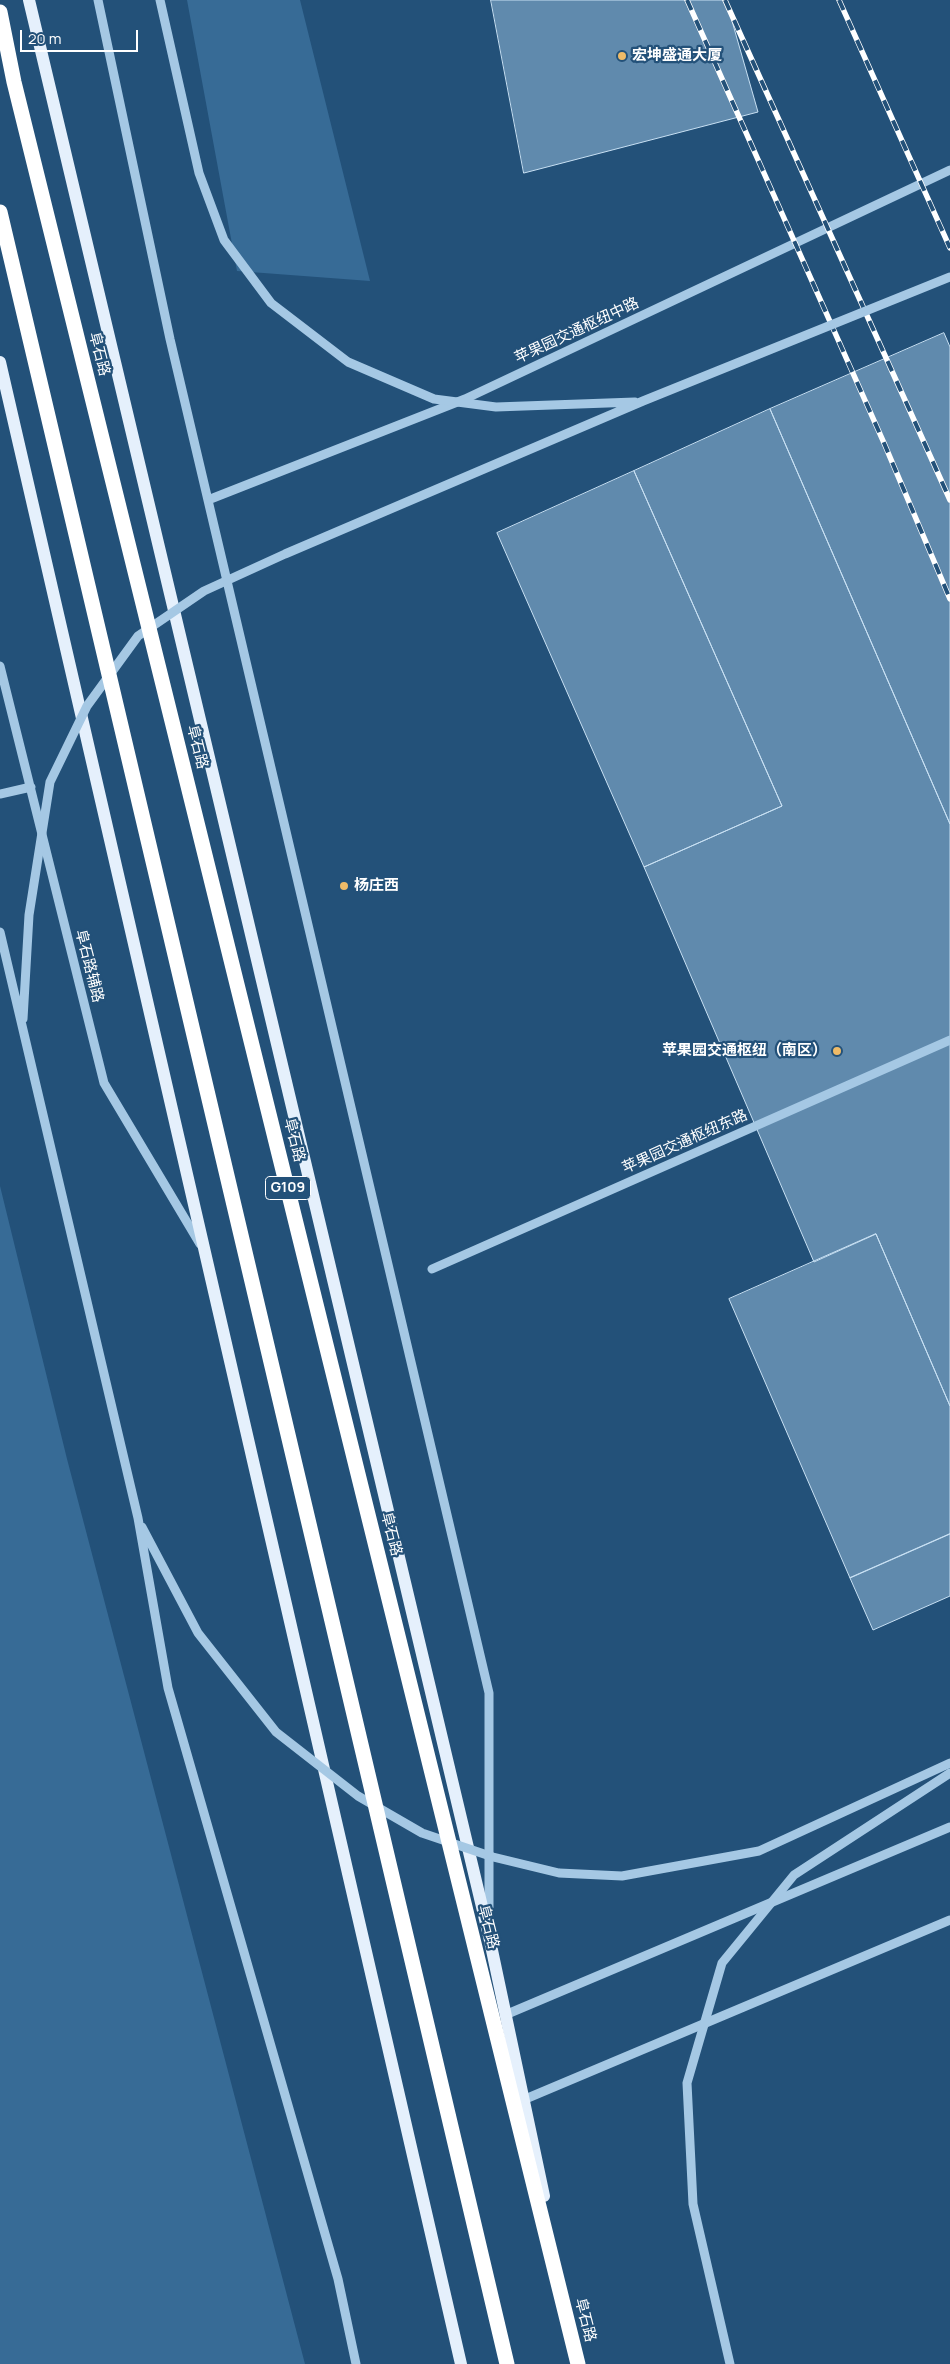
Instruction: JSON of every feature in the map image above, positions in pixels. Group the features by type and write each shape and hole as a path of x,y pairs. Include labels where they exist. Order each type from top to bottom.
{"highway":[{"name":"阜石路","path":"0,12 19,101 579,2364"},
{"path":"0,212 507,2364"}],"main road":[{"name":"阜石路","path":"30,0 489,1936 579,2364"},
{"path":"0,362 461,2364"}],"street":[{"name":"阜石路","path":"98,0 168,329 489,1693 489,1936"},
{"path":"160,0 199,173 224,240 271,303 348,362 434,399 496,408 642,401"},
{"name":"苹果园交通枢纽中路","path":"208,500 464,399 950,170"},
{"path":"22,1030 29,915 50,782 88,706 138,636 204,591 285,554 642,401 950,277"},
{"name":"阜石路辅路","path":"0,666 104,1082 204,1250"},
{"path":"0,794 31,787"},
{"path":"0,932 138,1518 168,1688 335,2270 356,2364"},
{"name":"苹果园交通枢纽东路","path":"432,1268 950,1040"},
{"path":"138,1518 198,1633 276,1732 366,1801 422,1833 493,1857 559,1873 622,1876 759,1851 950,1763"},
{"path":"730,2364 693,2204 687,2083 722,1963 794,1875 950,1773"},
{"path":"505,2015 950,1827"},
{"path":"523,2100 950,1920"}],"shaded area":[{"path":"187,0 300,0 370,281 237,271"},
{"path":"0,1186 67,1459 305,2364 0,2364"}],"building":[{"name":"宏坤盛通大厦","path":"491,0 726,0 758,112 524,173"},
{"path":"944,333 950,347 950,824 770,409"},
{"name":"苹果园交通枢纽（南区）","path":"770,409 950,824 950,1406 876,1234 814,1262 644,867 782,806 634,471"},
{"path":"634,471 782,806 644,867 497,533"},
{"path":"876,1234 950,1406 950,1534 850,1578 729,1299"},
{"path":"950,1534 950,1596 873,1630 850,1578"}],"railway":[{"path":"687,0 884,443 950,599"},
{"path":"725,0 950,500"},
{"path":"839,0 950,248"}],"place":[{"name":"宏坤盛通大厦","path":"622,56"},
{"name":"杨庄西","path":"344,886"},
{"name":"苹果园交通枢纽（南区）","path":"837,1051"}]}
